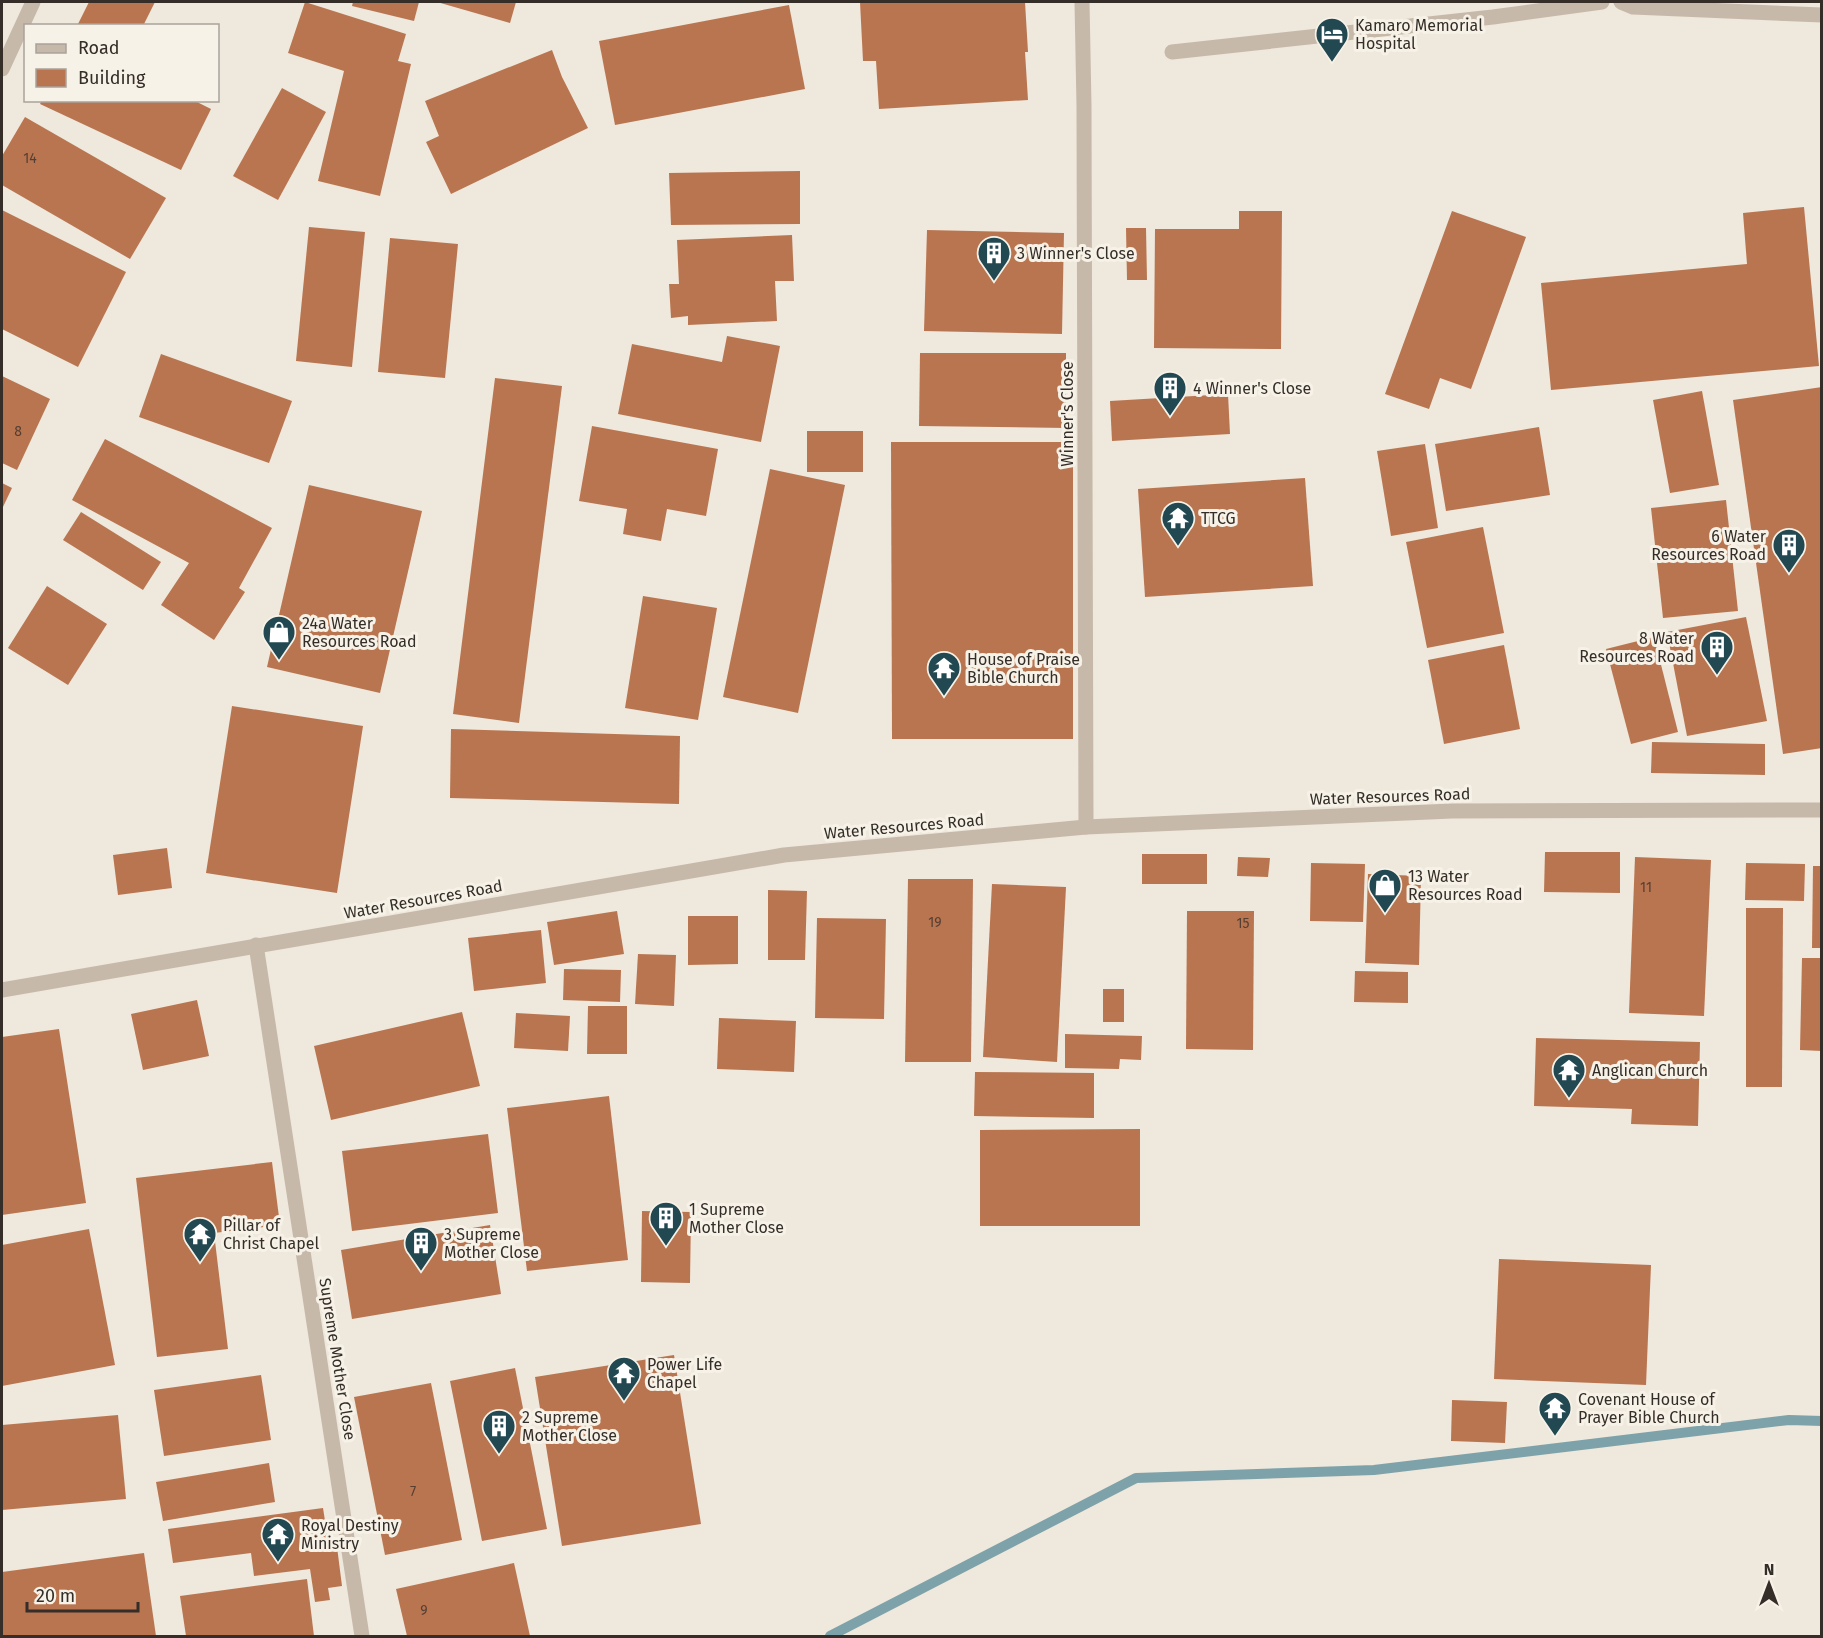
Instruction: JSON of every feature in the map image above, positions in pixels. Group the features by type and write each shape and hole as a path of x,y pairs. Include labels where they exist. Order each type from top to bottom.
{"street":[{"path":"2,69 33,2"},
{"name":"Winner's Close","path":"1082,2 1086,827"},
{"path":"1172,52 1493,17 1602,2"},
{"path":"1621,2 1633,7 1821,15"},
{"name":"Water Resources Road","path":"2,990 784,855 1086,827 1452,811 1821,810"},
{"name":"Supreme Mother Close","path":"256,945 362,1636"}],"building":[{"path":"89,2 155,2 144,24 78,24"},
{"path":"305,2 406,34 398,61 411,64 380,196 318,181 344,71 288,53"},
{"path":"353,2 419,2 414,21 352,6"},
{"path":"437,2 516,2 510,23"},
{"path":"860,2 1025,2 1028,100 879,109 876,61 863,61"},
{"path":"789,5 805,89 615,125 599,41"},
{"path":"552,50 562,77 588,128 451,194 426,142 439,136 425,101"},
{"path":"282,88 326,112 278,200 233,176"},
{"path":"41,102 197,102 211,109 181,170 40,104"},
{"path":"25,117 166,198 130,259 2,185 2,156"},
{"path":"800,171 800,224 671,225 669,173"},
{"path":"1804,207 1819,366 1551,390 1541,283 1747,264 1743,213"},
{"path":"2,210 126,272 78,367 2,329"},
{"path":"1239,211 1282,211 1281,349 1154,348 1155,229 1239,229"},
{"path":"1452,211 1526,237 1471,389 1440,378 1429,409 1385,394"},
{"path":"309,227 365,232 352,367 296,361"},
{"path":"1126,228 1146,228 1147,280 1127,280"},
{"name":"3 Winner's Close","path":"927,230 1064,233 1062,334 924,331"},
{"path":"792,235 794,281 775,281 777,321 688,325 688,316 671,318 669,284 679,284 677,240"},
{"path":"390,238 458,244 445,378 378,372"},
{"path":"727,336 780,346 761,442 618,414 632,344 722,362"},
{"path":"920,353 1066,353 1066,428 919,426"},
{"path":"161,354 292,401 269,463 139,417"},
{"path":"2,376 50,399 17,470 2,463"},
{"path":"495,378 562,386 519,723 453,714"},
{"name":"6 Water Resources Road","path":"1822,387 1822,748 1783,754 1733,400"},
{"path":"1702,391 1719,485 1670,493 1653,400"},
{"name":"4 Winner's Close","path":"1228,394 1230,434 1112,441 1110,401"},
{"path":"592,426 718,449 706,516 667,509 661,541 623,534 627,509 579,501"},
{"path":"1539,427 1550,495 1446,511 1435,444"},
{"path":"807,431 863,431 863,472 807,472"},
{"path":"105,439 272,528 239,588 245,592 214,640 161,605 189,563 72,500"},
{"path":"891,442 1073,442 1073,739 892,739"},
{"path":"1425,444 1438,528 1391,536 1377,451"},
{"path":"770,469 845,485 798,713 723,697"},
{"path":"1305,478 1313,586 1145,597 1138,489"},
{"path":"2,483 12,488 2,509"},
{"path":"309,485 422,511 380,693 267,667"},
{"path":"1726,500 1738,611 1663,618 1651,508"},
{"path":"81,512 161,562 143,590 63,540"},
{"path":"1483,527 1504,633 1427,648 1406,542"},
{"path":"47,586 107,624 68,685 8,648"},
{"path":"643,596 717,608 698,720 625,708"},
{"name":"8 Water Resources Road","path":"1746,617 1767,721 1687,736 1667,632"},
{"path":"1654,637 1678,732 1631,744 1606,649"},
{"path":"1504,645 1520,729 1444,744 1428,660"},
{"path":"232,706 363,726 337,893 206,873"},
{"path":"451,729 680,736 679,804 450,798"},
{"path":"1652,742 1765,744 1765,775 1651,773"},
{"path":"167,848 172,888 118,895 113,855"},
{"path":"1545,852 1620,852 1620,893 1544,892"},
{"path":"1142,854 1207,854 1207,884 1142,884"},
{"path":"1238,857 1270,858 1268,877 1237,876"},
{"path":"1635,857 1711,860 1704,1016 1629,1013"},
{"path":"1311,863 1365,864 1363,922 1310,921"},
{"path":"1746,863 1805,864 1804,901 1745,900"},
{"path":"1813,866 1822,866 1822,948 1812,948"},
{"path":"1368,874 1421,876 1419,965 1365,963"},
{"path":"908,879 973,879 971,1062 905,1062"},
{"path":"992,884 1066,887 1057,1062 983,1057"},
{"path":"768,890 807,891 805,960 768,960"},
{"path":"1746,908 1783,908 1782,1087 1746,1087"},
{"path":"617,911 624,954 554,965 547,922"},
{"path":"1187,911 1254,911 1253,1050 1186,1049"},
{"path":"688,916 738,916 738,964 688,965"},
{"path":"817,918 886,919 884,1019 815,1018"},
{"path":"541,930 546,983 474,991 468,938"},
{"path":"638,954 676,955 674,1006 635,1004"},
{"path":"1802,958 1822,958 1822,1051 1800,1050"},
{"path":"564,969 621,970 620,1002 563,1000"},
{"path":"1355,971 1408,972 1408,1003 1354,1002"},
{"path":"1103,989 1124,989 1124,1022 1103,1022"},
{"path":"197,1000 209,1056 143,1070 131,1014"},
{"path":"588,1006 627,1006 627,1054 587,1054"},
{"path":"462,1012 480,1086 331,1120 314,1046"},
{"path":"516,1013 570,1016 568,1051 514,1048"},
{"path":"719,1018 796,1021 794,1072 717,1069"},
{"path":"59,1029 86,1203 2,1215 2,1037"},
{"path":"1065,1034 1142,1036 1141,1060 1120,1059 1119,1069 1065,1068"},
{"path":"1536,1038 1700,1042 1698,1126 1631,1124 1632,1109 1534,1106"},
{"path":"975,1072 1094,1073 1094,1118 974,1116"},
{"path":"609,1096 628,1260 527,1271 507,1108"},
{"path":"1140,1129 1140,1226 980,1226 980,1130"},
{"path":"488,1134 498,1213 352,1231 342,1151"},
{"path":"272,1162 280,1225 214,1233 228,1349 157,1357 136,1178"},
{"name":"1 Supreme Mother Close","path":"642,1211 691,1212 690,1283 641,1282"},
{"name":"3 Supreme Mother Close","path":"490,1225 501,1294 352,1319 341,1250"},
{"path":"89,1229 115,1365 2,1386 2,1245"},
{"path":"1499,1259 1651,1265 1646,1385 1494,1379"},
{"path":"674,1355 701,1524 562,1546 535,1377"},
{"name":"2 Supreme Mother Close","path":"515,1368 547,1529 482,1541 450,1381"},
{"path":"261,1375 271,1440 164,1456 154,1390"},
{"path":"431,1383 462,1540 385,1555 354,1397"},
{"path":"1452,1400 1507,1402 1505,1443 1451,1441"},
{"path":"118,1415 126,1499 2,1510 2,1425"},
{"path":"269,1463 275,1502 163,1521 156,1482"},
{"path":"323,1508 328,1540 336,1539 342,1586 328,1588 330,1600 315,1602 310,1569 254,1576 251,1553 173,1563 168,1529"},
{"path":"144,1553 156,1636 2,1636 2,1572"},
{"path":"514,1563 530,1636 407,1636 396,1589"},
{"path":"307,1579 314,1636 186,1636 180,1596"}],"waterway":[{"path":"830,1636 1136,1478 1374,1470 1789,1420 1822,1421"}],"place":[{"name":"Kamaro Memorial Hospital","path":"1332,63"},
{"name":"3 Winner's Close","path":"994,282"},
{"name":"4 Winner's Close","path":"1170,417"},
{"name":"TTCG","path":"1178,547"},
{"name":"6 Water Resources Road","path":"1789,574"},
{"name":"24a Water Resources Road","path":"279,661"},
{"name":"8 Water Resources Road","path":"1717,676"},
{"name":"House of Praise Bible Church","path":"944,697"},
{"name":"13 Water Resources Road","path":"1385,914"},
{"name":"Anglican Church","path":"1569,1099"},
{"name":"1 Supreme Mother Close","path":"666,1247"},
{"name":"Pillar of Christ Chapel","path":"200,1263"},
{"name":"3 Supreme Mother Close","path":"421,1272"},
{"name":"Power Life Chapel","path":"624,1402"},
{"name":"Covenant House of Prayer Bible Church","path":"1555,1437"},
{"name":"2 Supreme Mother Close","path":"499,1455"},
{"name":"Royal Destiny Ministry","path":"278,1563"}]}
